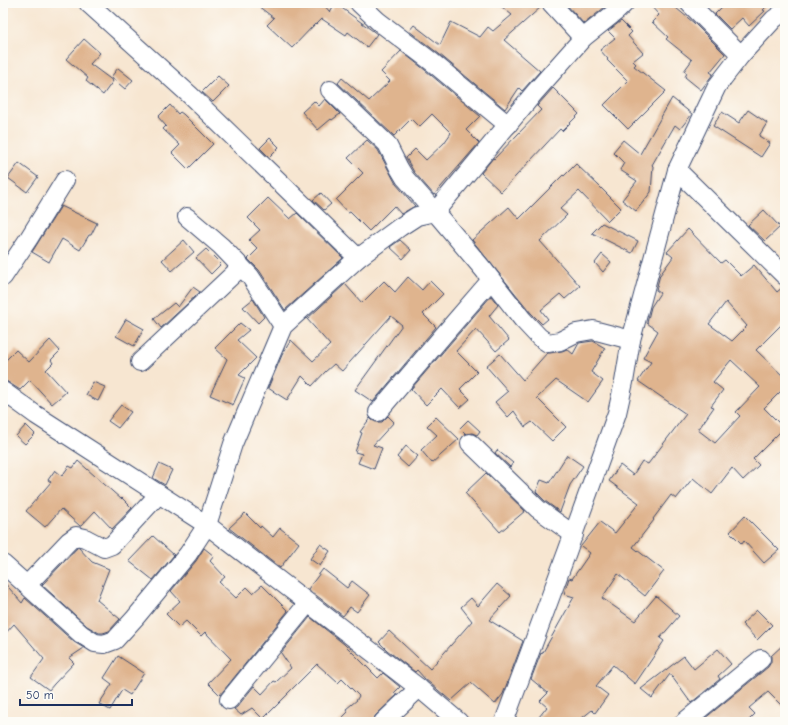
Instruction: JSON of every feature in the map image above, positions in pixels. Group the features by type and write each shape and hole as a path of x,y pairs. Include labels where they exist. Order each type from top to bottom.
{"street":[{"path":"88,3 191,96 358,258"},
{"path":"360,3 378,21 432,62 508,125"},
{"path":"551,3 583,38"},
{"path":"3,564 81,634 95,643 104,644 115,640 188,554 207,525 234,444 284,326 358,258 417,216 436,212 583,38 626,3"},
{"path":"689,3 741,55"},
{"path":"504,722 574,535 617,413 631,340 677,170 717,86 741,55 774,19 785,11"},
{"path":"330,90 387,144 405,178 436,212 523,320 539,337 548,343 560,341 576,333 593,330 631,340"},
{"path":"677,170 785,276"},
{"path":"3,277 65,180"},
{"path":"187,217 221,246 250,276 284,326"},
{"path":"140,362 241,267"},
{"path":"378,412 491,280"},
{"path":"3,391 36,415 207,525 419,688 459,722"},
{"path":"470,443 538,509 574,535"},
{"path":"27,585 69,540 76,536 85,538 104,548 112,545 159,494"},
{"path":"229,700 308,603"},
{"path":"684,722 761,659"},
{"path":"383,722 419,688"}],"building":[{"path":"254,3 322,3 330,12 335,3 377,34 367,47 348,32 346,35 322,19 316,25 315,24 292,48 267,25 274,18"},
{"path":"497,3 541,3 541,7 504,40 540,71 522,91 519,88 505,109 409,31 414,25 440,45 451,22 480,37 488,27 493,31 512,15"},
{"path":"565,3 610,3 584,24"},
{"path":"648,3 679,3 676,8 694,23 725,54 710,72 713,74 701,90 685,77 687,73 684,71 692,60 666,39 668,37 652,22 659,15"},
{"path":"726,3 770,3 763,10 765,11 749,26 742,18 730,29 715,14"},
{"path":"621,21 632,32 628,36 643,53 633,61 636,64 634,66 666,91 628,129 604,105 628,81 607,60 608,59 600,50 615,38 608,31"},
{"path":"84,39 100,53 90,64 113,81 103,95 86,81 88,78 66,59"},
{"path":"401,51 480,116 466,130 479,143 434,195 414,172 406,158 415,149 426,160 444,143 451,133 432,114 419,127 411,119 394,136 338,83 342,78 369,101 390,81 381,72"},
{"path":"118,68 133,80 125,89 111,77"},
{"path":"218,76 229,86 213,102 202,92"},
{"path":"553,88 579,114 562,131 560,129 501,192 481,173 493,158 494,159 541,110 537,106"},
{"path":"672,98 692,114 680,129 675,125 652,165 651,192 636,211 622,200 637,181 620,170 624,163 613,152 623,140 640,154"},
{"path":"325,99 340,114 332,120 331,119 318,130 302,112 314,101 319,106"},
{"path":"170,105 178,114 180,112 183,114 213,144 188,169 172,153 180,145 163,129 166,126 158,117"},
{"path":"748,110 767,123 759,136 770,143 761,157 713,126 722,112 739,123"},
{"path":"270,138 279,147 269,157 260,148"},
{"path":"367,140 378,150 396,184 415,206 401,214 394,206 369,231 350,212 348,213 336,200 363,173 348,158"},
{"path":"19,163 38,177 27,192 8,178"},
{"path":"576,164 621,208 608,221 579,191 560,209 567,215 540,241 580,286 565,299 560,294 541,310 548,319 542,324 531,313 472,240 509,207 519,219"},
{"path":"321,193 331,204 324,210 313,200"},
{"path":"268,198 290,219 297,213 343,258 285,310 259,270 248,259 258,249 249,240 260,230 248,218"},
{"path":"61,206 97,223 91,235 89,235 80,250 62,239 49,262 32,252"},
{"path":"764,210 780,227 765,241 748,225"},
{"path":"602,223 638,241 632,253 592,233"},
{"path":"688,229 721,263 725,260 741,276 754,265 777,292 785,286 785,321 756,350 785,378 785,387 764,408 784,428 753,459 759,465 743,480 732,468 712,494 693,478 676,499 671,495 633,547 664,571 645,596 618,574 602,598 635,621 656,596 679,616 660,638 664,641 635,684 613,665 596,686 608,695 595,713 592,710 577,722 535,722 547,707 540,701 548,693 531,679 541,653 542,654 574,597 564,594 569,578 572,579 590,553 581,546 600,522 615,533 639,503 609,481 620,465 633,475 642,461 648,464 686,414 638,381 651,362 643,358 658,331 647,323 651,307 660,293 656,290 660,275 673,257 667,252","holes":["726,302 747,326 732,341 709,324","731,360 760,387 736,412 740,416 715,443 698,430 714,407 711,406 723,390 713,382"]},
{"path":"184,240 194,252 172,271 162,260"},
{"path":"400,240 411,250 403,259 390,247"},
{"path":"206,249 221,264 211,274 196,258"},
{"path":"602,254 611,262 603,272 595,263"},
{"path":"408,277 422,290 430,281 443,294 423,314 436,327 373,402 355,390 402,325 391,316 342,371 334,364 312,386 302,376 287,400 268,388 282,355 291,340 313,361 330,345 307,319 345,284 362,303 384,281 395,292"},
{"path":"193,287 200,292 161,328 154,319 174,303 178,307"},
{"path":"491,296 498,305 489,316 509,340 496,351 476,329 456,351 477,372 460,389 470,399 460,408 442,389 426,405 411,389"},
{"path":"253,299 264,317 258,323 243,307"},
{"path":"126,319 144,329 134,346 116,336"},
{"path":"240,323 249,330 237,340 256,358 239,375 245,378 233,405 210,395 227,359 215,348"},
{"path":"50,340 60,351 51,360 53,363 46,370 66,392 52,404 30,380 20,390 3,379 3,363 16,350 29,362"},
{"path":"593,341 605,348 591,372 603,381 588,402 556,380 537,398 566,427 552,441 532,422 525,427 514,411 508,417 495,402 508,391 486,366 500,354 523,380 547,353 567,349 573,354 579,343"},
{"path":"93,382 105,387 98,401 86,395"},
{"path":"121,405 131,412 118,428 108,421"},
{"path":"388,416 394,422 373,445 382,448 374,469 358,463 362,454 355,452 362,433 360,432 370,418 376,422 382,422"},
{"path":"436,417 459,439 432,463 421,450 437,435 427,426"},
{"path":"468,420 480,431 477,435 472,433 466,434 460,428"},
{"path":"26,425 35,434 25,444 16,436"},
{"path":"406,446 418,456 408,467 397,457"},
{"path":"497,450 513,463 510,467 495,453"},
{"path":"567,455 583,466 570,485 560,512 536,492 541,480 549,483"},
{"path":"78,461 132,508 112,529 95,511 80,526 61,509 45,527 26,511 51,482 48,480 55,470 62,476 69,466 73,468"},
{"path":"159,464 172,470 165,485 153,478"},
{"path":"486,473 525,511 500,532 465,493"},
{"path":"245,513 260,528 261,526 273,537 280,528 299,543 280,568 229,528"},
{"path":"745,516 779,550 764,563 744,541 742,544 730,532"},
{"path":"153,536 174,555 153,580 129,561"},
{"path":"320,544 330,551 320,566 310,559"},
{"path":"78,547 92,562 109,569 97,600 120,619 109,631 103,633 99,633 87,626 42,585"},
{"path":"204,548 214,556 210,561 225,577 219,582 236,598 247,587 253,593 262,585 288,611 220,695 208,683 231,659 205,632 201,636 186,621 179,627 166,614 180,601 171,591 196,561"},
{"path":"323,569 347,588 352,581 370,595 357,612 350,607 343,616 308,589"},
{"path":"3,581 22,603 25,598 74,642 84,648 69,658 74,663 49,690 31,677 44,659 14,624 3,636"},
{"path":"497,584 511,596 489,620 523,641 503,694 495,704 471,683 451,701 425,679 417,670 415,672 379,642 389,631 430,669 472,621 461,607 471,598 478,606"},
{"path":"757,610 772,625 757,640 742,624"},
{"path":"310,617 344,644 378,678 383,673 400,687 394,693 397,695 376,715 373,722 338,722 348,712 346,709 357,700 359,696 342,679 338,683 317,664 263,719 252,708 241,715 234,709 254,686 262,694 274,681 276,682 291,668 281,653"},
{"path":"785,643 785,709 768,692 749,708 755,714 747,722 706,722 704,719 768,667 771,662 771,656"},
{"path":"718,649 731,664 718,676 720,679 691,703 670,674 652,698 641,689 684,656 694,669"},
{"path":"118,656 144,673 130,695 122,690 110,710 99,704 112,684 104,678"}]}
